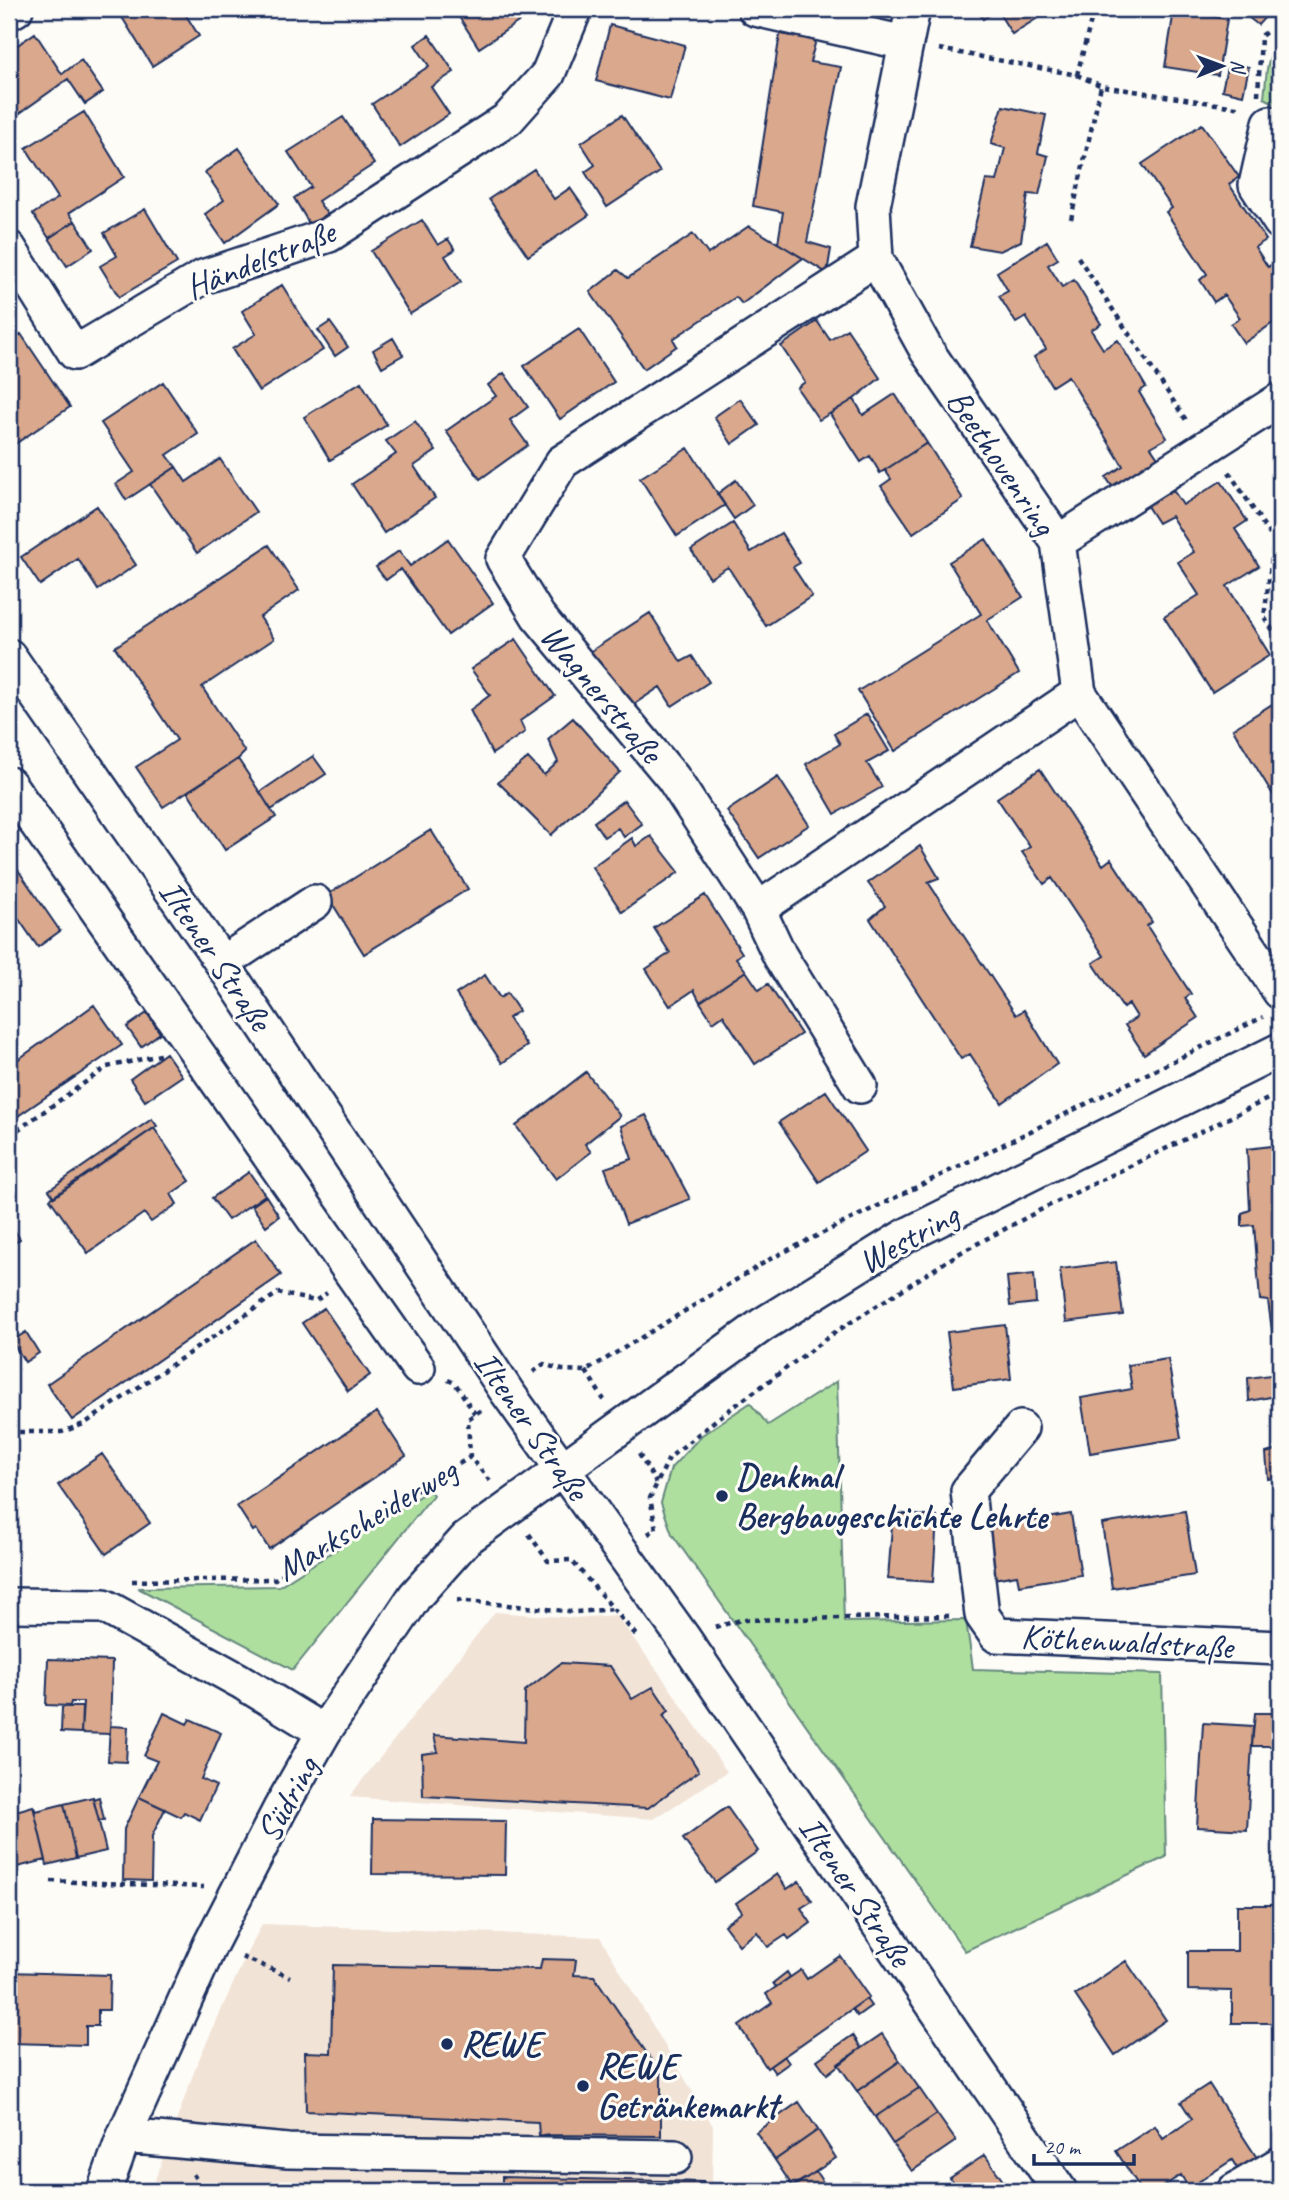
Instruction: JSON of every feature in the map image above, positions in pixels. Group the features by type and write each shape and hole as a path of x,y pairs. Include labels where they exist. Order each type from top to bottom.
{"street":[{"path":"9,13 16,9"},
{"name":"Händelstraße","path":"9,248 75,353 203,277 329,235 508,119 548,74 575,9"},
{"path":"755,9 905,43"},
{"name":"Beethovenring","path":"913,9 873,206 876,260 927,351 1058,542 1079,693 1274,971"},
{"path":"1267,117 1256,185 1280,222"},
{"name":"Wagnerstraße","path":"758,909 673,778 538,615 503,559 562,462 876,260"},
{"path":"1058,542 1280,400"},
{"name":"Iltener Straße","path":"9,656 222,963 561,1470 682,1636 1060,2191"},
{"path":"860,1086 780,956 758,909 1079,693"},
{"name":"Iltener Straße","path":"9,784 418,1368"},
{"path":"222,963 315,902"},
{"name":"Westring","path":"561,1470 762,1325 907,1235 1280,1050"},
{"name":"Köthenwaldstraße","path":"1021,1427 968,1491 982,1615 996,1635 1280,1648"},
{"name":"Südring","path":"104,2191 124,2136 211,1945 280,1809 324,1732 415,1596 466,1539 561,1470"},
{"path":"9,1605 104,1606 240,1681 324,1732"},
{"path":"124,2136 288,2151 675,2157"},
{"path":"1234,2191 1280,2164"}],"path":[{"path":"1077,75 1094,9"},
{"path":"1267,117 1257,102 1261,36 1280,22"},
{"path":"905,43 1077,75 1102,86 1267,117"},
{"path":"1071,219 1102,86"},
{"path":"1078,257 1274,541 1264,617 1280,641"},
{"name":"Iltener Straße","path":"9,1136 107,1067 160,1055 186,1037"},
{"path":"656,1529 650,1498 669,1458 717,1419 834,1333 958,1254 1046,1207 1280,1093"},
{"path":"9,1432 62,1432 84,1424 278,1293 314,1301 354,1276"},
{"path":"507,1391 544,1364 562,1370 586,1371"},
{"path":"418,1368 455,1383 475,1414"},
{"name":"Markscheiderweg","path":"104,1606 126,1582 275,1579 470,1457"},
{"path":"415,1596 575,1612 616,1609"},
{"path":"682,1636 741,1620 982,1615"},
{"path":"51,1881 240,1888"},
{"path":"211,1945 290,1977"}],"shaded area":[{"path":"495,1612 575,1618 616,1615 727,1772 654,1819 349,1797"},
{"path":"262,1924 600,1937 713,2126 712,2191 151,2191 196,2066"}],"green space":[{"path":"1280,37 1280,106 1264,98 1274,41"},
{"path":"837,1381 844,1622 966,1620 973,1669 1162,1674 1166,1857 965,1951 672,1534 661,1503 671,1468 702,1435 750,1403 768,1425"},
{"path":"429,1490 433,1495 293,1670 138,1588 279,1586"}],"building":[{"path":"117,9 182,9 199,36 152,66"},
{"path":"454,9 538,9 479,48"},
{"path":"977,9 1052,9 1012,34 997,10 983,19"},
{"path":"1238,9 1263,9 1267,15 1258,25"},
{"path":"1174,10 1227,19 1218,75 1165,67"},
{"path":"610,25 685,45 670,100 596,81"},
{"path":"35,33 62,74 81,60 103,92 85,104 68,79 10,120 9,51"},
{"path":"780,34 816,40 810,62 841,67 807,242 831,249 827,273 778,243 783,212 753,206"},
{"path":"429,35 454,72 431,87 449,114 400,147 372,104 429,66 415,45"},
{"path":"1228,63 1249,67 1243,95 1222,90"},
{"path":"1003,106 1046,115 1038,153 1048,156 1039,195 1028,194 1021,241 1000,251 970,246 986,180 997,181 1005,148 991,144"},
{"path":"84,112 124,177 69,213 75,221 49,238 33,214 58,198 26,148"},
{"path":"622,115 660,172 607,207 585,172 595,165 581,143"},
{"path":"343,117 374,164 318,201 327,214 310,225 294,198 311,187 288,152"},
{"path":"1202,124 1239,177 1229,184 1266,240 1255,247 1268,267 1278,260 1280,263 1280,318 1244,343 1231,324 1240,318 1224,295 1214,302 1200,280 1207,274 1166,212 1172,208 1142,164"},
{"path":"239,148 279,204 225,243 205,214 224,200 205,172"},
{"path":"534,169 554,199 570,188 589,215 528,256 489,199"},
{"path":"145,209 177,263 119,297 100,266 117,256 104,233"},
{"path":"422,220 438,245 448,239 455,250 445,256 461,282 410,314 371,251"},
{"path":"75,221 93,249 67,266 49,238"},
{"path":"749,226 803,258 742,304 736,297 673,339 677,346 644,369 590,292 618,270 628,278 693,234 708,254"},
{"path":"1047,241 1058,259 1048,265 1062,287 1074,280 1101,324 1091,330 1103,349 1118,340 1146,387 1139,392 1167,438 1151,447 1159,459 1113,488 1106,477 1123,466 1068,376 1052,386 1034,357 1046,349 1026,317 1016,323 999,296 1008,291 997,272"},
{"path":"282,285 323,350 259,391 232,349 256,334 242,311"},
{"path":"817,321 830,340 847,329 880,378 854,399 819,420 797,388 805,382 781,346"},
{"path":"330,322 348,347 335,356 318,330"},
{"path":"579,329 614,382 560,419 524,366"},
{"path":"21,334 70,407 9,448 9,343"},
{"path":"393,338 403,355 382,367 373,350"},
{"path":"504,373 528,407 510,420 528,445 480,479 446,431 496,396 488,385"},
{"path":"163,382 198,434 167,455 176,467 126,500 116,484 134,472 101,423"},
{"path":"361,382 387,425 330,460 304,417"},
{"path":"895,394 927,443 880,473 870,456 861,462 830,414 854,399 863,415"},
{"path":"740,399 759,425 732,444 714,417"},
{"path":"415,421 436,451 414,466 435,498 384,533 352,484 396,454 386,441"},
{"path":"927,443 963,499 913,533 881,486 891,479 885,470"},
{"path":"688,448 725,505 677,536 640,478"},
{"path":"220,459 256,512 197,553 150,484 176,467 186,482"},
{"path":"736,480 753,505 734,519 717,494"},
{"path":"1221,481 1247,521 1235,529 1259,566 1227,586 1270,655 1212,692 1164,617 1199,595 1178,562 1194,552 1171,516 1158,523 1147,506 1173,490 1183,505"},
{"path":"97,506 136,565 98,590 78,559 40,585 21,557"},
{"path":"733,523 751,552 781,533 800,563 793,567 812,596 766,626 728,567 710,578 691,550"},
{"path":"448,539 493,603 448,635 401,569 386,580 376,567 399,551 410,566"},
{"path":"986,539 1023,597 987,620 1019,673 895,751 858,691 981,614 949,562"},
{"path":"269,545 299,590 260,617 274,639 202,687 245,752 163,807 136,767 177,740 115,647"},
{"path":"650,613 681,662 692,656 709,682 672,706 660,687 625,710 588,653"},
{"path":"516,639 555,696 520,721 525,732 492,754 470,710 490,695 471,669"},
{"path":"1280,699 1280,801 1278,803 1233,729"},
{"path":"867,714 889,751 867,763 882,787 835,814 806,764 840,744 834,734"},
{"path":"573,718 620,772 551,835 498,782 528,758 544,775 558,762 548,739"},
{"path":"313,756 326,774 271,810 260,792"},
{"path":"238,759 276,817 225,850 188,792"},
{"path":"1040,769 1103,865 1111,859 1152,922 1147,926 1191,994 1185,998 1198,1018 1144,1054 1125,1025 1137,1017 1129,1004 1123,1008 1093,963 1104,956 1052,878 1044,884 1022,852 1030,847 997,798"},
{"path":"778,777 809,825 759,858 727,811"},
{"path":"624,800 642,824 624,837 618,828 604,837 594,822"},
{"path":"431,830 468,889 364,954 327,895"},
{"path":"651,836 679,872 622,912 592,867 632,838 636,846"},
{"path":"920,846 939,878 928,882 1016,1015 1024,1010 1057,1064 1002,1103 970,1054 961,1059 870,919 885,906 868,883"},
{"path":"9,857 60,931 38,947 9,905"},
{"path":"705,895 742,953 736,958 746,971 700,1002 694,990 670,1006 646,969 670,953 654,928"},
{"path":"746,971 759,990 768,984 801,1034 755,1064 723,1015 713,1022 700,1002"},
{"path":"485,975 500,998 507,993 519,1011 508,1018 527,1046 502,1063 456,994"},
{"path":"94,1005 122,1045 9,1122 9,1066"},
{"path":"147,1013 160,1033 141,1047 127,1027"},
{"path":"166,1053 182,1076 145,1101 130,1079"},
{"path":"586,1072 620,1116 585,1144 591,1152 556,1179 516,1126"},
{"path":"826,1091 866,1151 819,1182 779,1122"},
{"path":"646,1115 690,1199 626,1224 605,1168 632,1159 621,1126"},
{"path":"152,1119 157,1126 54,1197 49,1190"},
{"path":"154,1128 190,1181 171,1194 177,1204 151,1222 144,1213 88,1253 50,1199"},
{"path":"1280,1145 1280,1419 1276,1396 1249,1401 1248,1378 1278,1374 1268,1301 1260,1300 1254,1225 1242,1226 1242,1213 1250,1210 1247,1149"},
{"path":"249,1172 265,1195 228,1220 212,1198"},
{"path":"266,1196 279,1216 266,1226 252,1206"},
{"path":"9,1222 20,1239 9,1247"},
{"path":"256,1239 281,1275 72,1420 47,1384"},
{"path":"1116,1262 1123,1315 1066,1322 1060,1269"},
{"path":"1034,1274 1036,1303 1010,1306 1007,1277"},
{"path":"324,1308 370,1375 348,1391 302,1323"},
{"path":"1005,1325 1011,1379 954,1387 947,1332"},
{"path":"26,1332 39,1353 25,1362 12,1341"},
{"path":"1168,1359 1181,1438 1090,1453 1081,1398 1132,1389 1128,1365"},
{"path":"377,1412 406,1456 269,1549 237,1506"},
{"path":"1280,1449 1280,1477 1268,1479 1266,1453"},
{"path":"102,1454 150,1523 106,1554 58,1485"},
{"path":"1185,1511 1195,1575 1112,1588 1102,1524"},
{"path":"893,1513 937,1517 933,1582 888,1579"},
{"path":"1071,1514 1081,1575 1019,1585 1017,1575 987,1580 979,1530"},
{"path":"48,1659 112,1661 110,1734 81,1733 83,1702 71,1702 70,1706 46,1705"},
{"path":"561,1663 610,1666 632,1699 653,1687 669,1711 663,1715 699,1771 648,1808 423,1796 422,1754 438,1752 434,1735 524,1742 525,1691"},
{"path":"62,1707 82,1707 81,1733 61,1732"},
{"path":"164,1713 187,1724 190,1719 221,1733 201,1779 216,1786 200,1820 184,1812 181,1817 139,1797 157,1761 144,1756"},
{"path":"1255,1713 1280,1713 1280,1746 1252,1746"},
{"path":"1203,1723 1253,1726 1247,1830 1197,1827"},
{"path":"110,1726 128,1727 126,1762 108,1761"},
{"path":"93,1797 106,1851 76,1858 64,1804"},
{"path":"99,1797 104,1820 99,1821 93,1799"},
{"path":"139,1797 165,1809 152,1836 151,1881 123,1880 124,1829"},
{"path":"64,1804 76,1858 47,1865 33,1806 36,1811"},
{"path":"33,1806 46,1860 17,1867 9,1832 9,1813"},
{"path":"727,1807 758,1851 715,1882 683,1839"},
{"path":"373,1819 506,1821 505,1875 372,1874"},
{"path":"777,1874 787,1889 799,1881 812,1901 801,1908 811,1923 789,1939 786,1935 768,1947 757,1932 739,1945 724,1925 742,1912 736,1903"},
{"path":"1237,1905 1280,1905 1280,2023 1232,2023 1232,1991 1188,1990 1188,1951 1237,1951"},
{"path":"840,1956 869,1997 767,2068 739,2026 772,2003 766,1994 776,1987 801,1970 807,1979"},
{"path":"542,1959 576,1960 574,1975 594,1976 661,2074 661,2136 539,2135 538,2122 306,2111 305,2052 331,2053 333,1965 540,1969"},
{"path":"1126,1961 1166,2020 1115,2055 1075,1995"},
{"path":"9,1972 110,1975 109,2010 98,2010 98,2026 86,2026 86,2045 9,2043"},
{"path":"787,1972 790,1977 776,1987 773,1983"},
{"path":"866,1999 871,2006 857,2016 852,2009"},
{"path":"882,2034 900,2061 857,2091 838,2064"},
{"path":"853,2035 861,2048 827,2074 817,2060"},
{"path":"784,2056 789,2063 775,2073 770,2066"},
{"path":"900,2061 919,2088 875,2117 857,2091"},
{"path":"1209,2084 1259,2161 1240,2173 1232,2160 1189,2188 1181,2175 1156,2191 1142,2191 1116,2151 1155,2126 1163,2139 1192,2119 1181,2102"},
{"path":"919,2088 937,2114 893,2144 875,2117"},
{"path":"799,2102 818,2130 775,2160 756,2132"},
{"path":"937,2114 956,2141 912,2171 893,2144"},
{"path":"818,2130 836,2158 793,2187 775,2160"},
{"path":"985,2155 1010,2191 959,2191 950,2178"},
{"path":"816,2172 825,2185 816,2191 784,2191"},
{"path":"502,2177 703,2182 702,2191 502,2191"}],"place":[{"name":"Denkmal Bergbaugeschichte Lehrte","path":"722,1496"},
{"name":"REWE","path":"447,2044"},
{"name":"REWE Getränkemarkt","path":"583,2086"}]}
